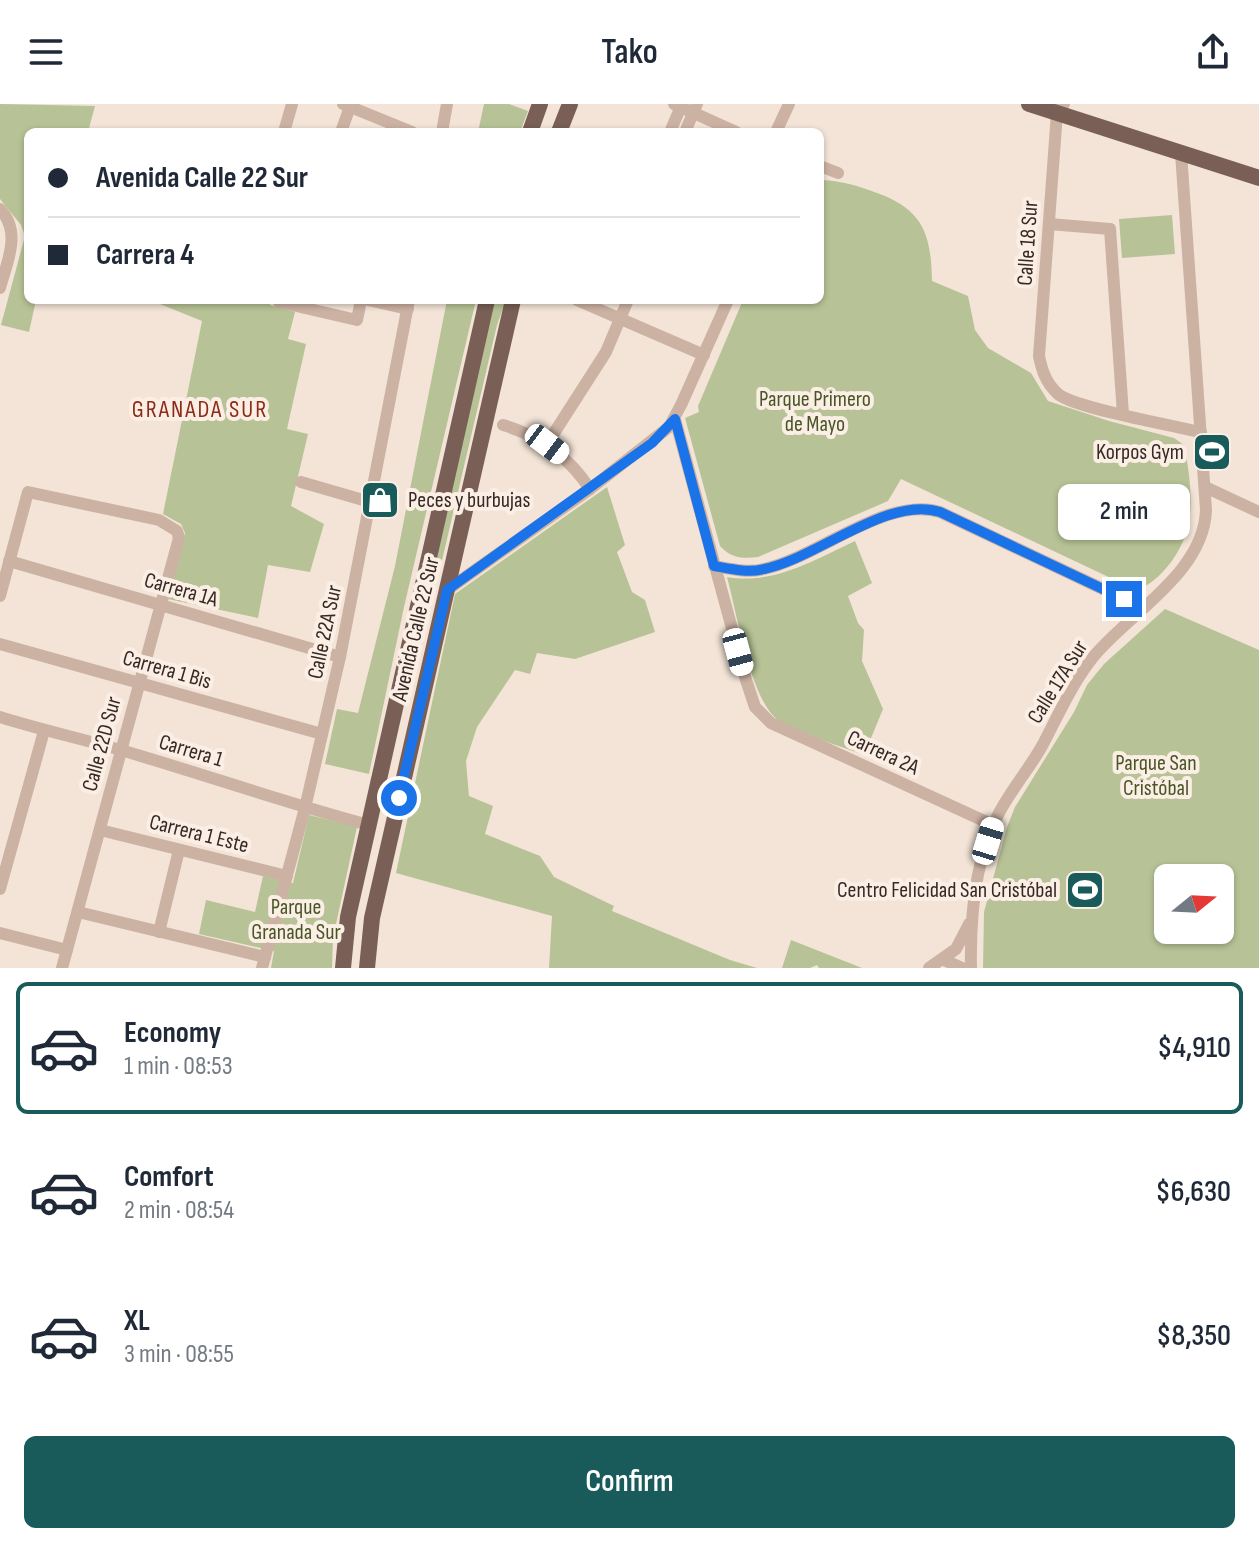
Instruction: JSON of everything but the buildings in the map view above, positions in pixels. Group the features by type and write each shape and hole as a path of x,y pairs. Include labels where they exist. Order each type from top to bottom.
{"main road":[{"path":"531,128 540,104"},
{"path":"561,128 570,104"},
{"path":"1029,104 1060,109 1259,178"},
{"name":"Avenida Calle 22 Sur","path":"343,968 348,917 486,304"},
{"name":"Avenida Calle 22 Sur","path":"367,968 372,918 512,304"}],"street":[{"path":"285,128 292,104"},
{"path":"443,128 447,104"},
{"path":"778,128 789,104"},
{"path":"342,128 348,105 391,128"},
{"path":"672,128 686,106"},
{"path":"685,128 686,106"},
{"path":"686,106 728,128"},
{"name":"Calle 18 Sur","path":"1060,109 1039,356 1050,385 1068,400 1123,414"},
{"name":"Calle 17A Sur","path":"971,968 971,921 977,884 993,825 1040,749 1082,672 1102,647 1186,563 1199,545 1206,518 1181,153"},
{"path":"824,168 838,173"},
{"path":"0,209 10,225 13,241 0,288"},
{"path":"1049,224 1110,229 1123,414 1201,432"},
{"path":"288,304 357,320 360,304"},
{"path":"586,304 704,355"},
{"path":"547,444 606,352 626,304"},
{"path":"447,590 652,443 675,419 726,304"},
{"name":"Calle 22A Sur","path":"263,962 305,808 340,657 408,305"},
{"path":"675,419 714,566 750,571 773,567 890,514 922,508 940,512 1143,608"},
{"path":"503,425 547,444 571,464 590,489"},
{"path":"301,482 370,502"},
{"path":"1205,487 1259,512"},
{"name":"Calle 22D Sur","path":"6,566 28,492 159,520 177,531 179,538 62,968"},
{"path":"0,596 6,566"},
{"name":"Carrera 1A","path":"6,566 162,605 340,657"},
{"name":"Carrera 2A","path":"714,566 746,680 759,714 771,723 993,825"},
{"name":"Carrera 1 Bis","path":"0,644 322,734"},
{"name":"Carrera 1","path":"0,717 369,825"},
{"path":"0,889 44,731"},
{"name":"Carrera 1 Este","path":"100,830 287,876"},
{"path":"159,932 179,850"},
{"path":"78,912 263,962"},
{"path":"929,968 956,949 971,921"},
{"path":"0,933 67,950"},
{"path":"944,960 962,968"}],"green space":[{"path":"0,104 95,106 89,128 24,128 24,233 0,199"},
{"path":"484,104 509,104 528,111 522,128 479,128"},
{"name":"Parque Primero de Mayo","path":"824,180 850,184 893,200 915,216 927,237 932,281 968,296 975,330 988,348 1031,373 1048,401 1174,438 1184,445 1191,503 1187,532 1163,572 1136,590 901,479 888,501 758,557 737,557 720,546 685,418 699,412 698,406 741,304 824,304"},
{"path":"1172,215 1175,254 1122,258 1119,219"},
{"path":"24,240 24,304 35,304 29,332 1,325"},
{"path":"160,304 270,304 295,312 288,339 306,344 287,429 308,434 291,506 324,524 310,572 268,565 258,618 168,599 185,533 181,524 163,514 202,321"},
{"path":"446,304 475,304 404,607 369,774 325,764 337,709 358,713 395,566"},
{"path":"492,304 505,304 440,569 429,569"},
{"path":"607,487 625,545 617,552 632,592 645,600 655,632 575,659 537,653 530,674 515,670 477,727 466,761 469,796 493,806 485,834 540,856 554,877 614,906 612,911 730,960 757,968 549,968 552,916 396,873 455,594"},
{"path":"855,541 872,583 848,596 858,623 864,630 862,661 883,709 864,755 796,730 778,720 768,709 752,675 727,577 744,579 777,574"},
{"name":"Parque San Cristóbal","path":"1165,609 1259,650 1259,968 983,968 984,912 1007,827 1015,807 1074,712 1087,685 1104,664"},
{"name":"Parque Granada Sur","path":"309,815 357,827 333,938 332,968 271,968 274,951 199,934 206,900 255,912 263,876 293,883"},
{"path":"791,940 862,968 819,968 817,965 782,968"}],"place":[{"name":"Korpos Gym","path":"1212,452"},
{"name":"Peces y burbujas","path":"380,500"},
{"name":"Centro Felicidad San Cristóbal","path":"1085,890"}],"district":[{"name":"GRANADA SUR","path":"200,409"}],"route":[{"path":"399,798 447,590 652,443 675,419 714,566 750,571 773,567 890,514 922,508 940,512 1124,599"}]}
